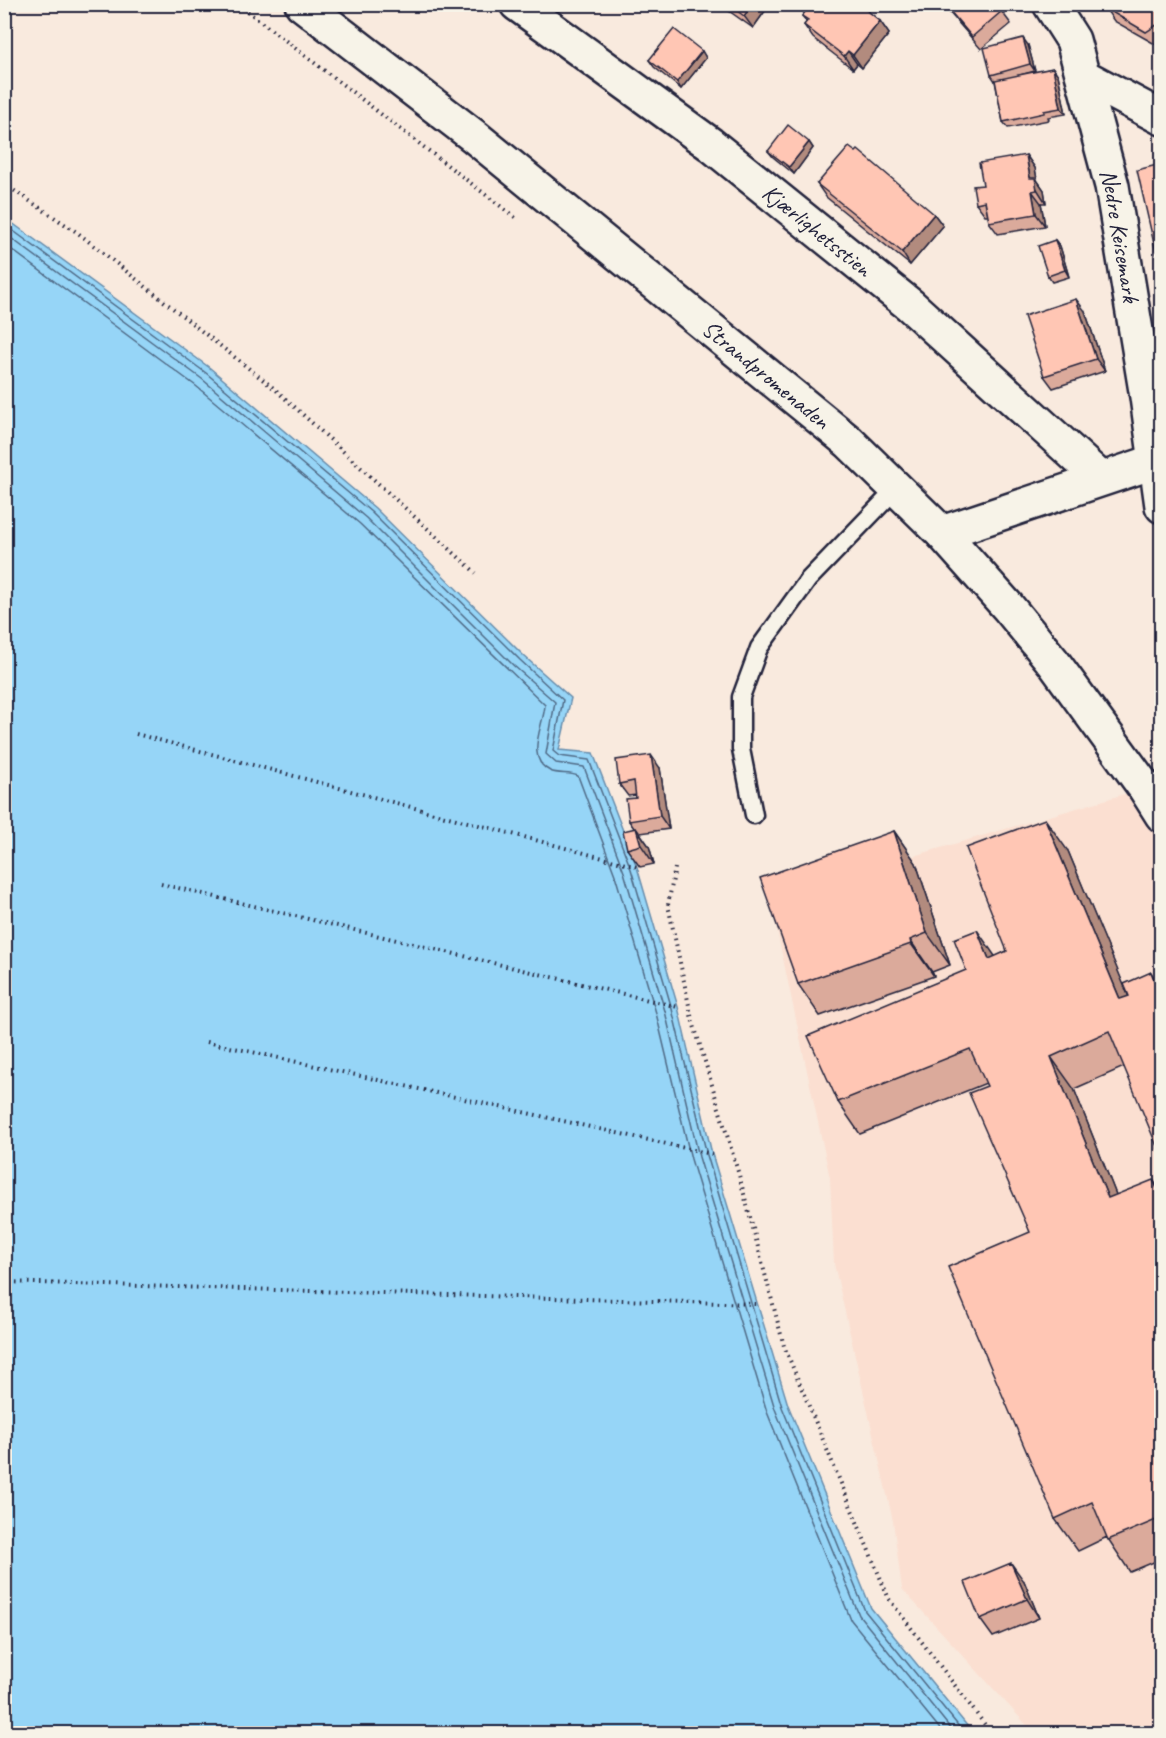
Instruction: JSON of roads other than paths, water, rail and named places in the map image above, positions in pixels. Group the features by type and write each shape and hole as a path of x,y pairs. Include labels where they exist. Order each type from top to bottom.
{"street":[{"name":"Strandpromenaden","path":"302,4 475,137 849,442 942,533 1054,663 1145,788 1161,814"},
{"name":"Kjærlighetsstien","path":"517,4 710,144 910,305 1100,478"},
{"name":"Nedre Keisemark","path":"1050,4 1073,40 1112,186 1158,460 1161,506"},
{"path":"1083,76 1161,118"},
{"path":"942,533 1158,460"}],"lane":[{"path":"754,815 741,749 741,697 759,648 808,580 896,490"}],"water":[{"path":"4,217 210,368 375,508 524,656 571,698 559,750 593,753 637,867 678,1007 712,1154 788,1405 871,1608 973,1733 5,1733"}]}
